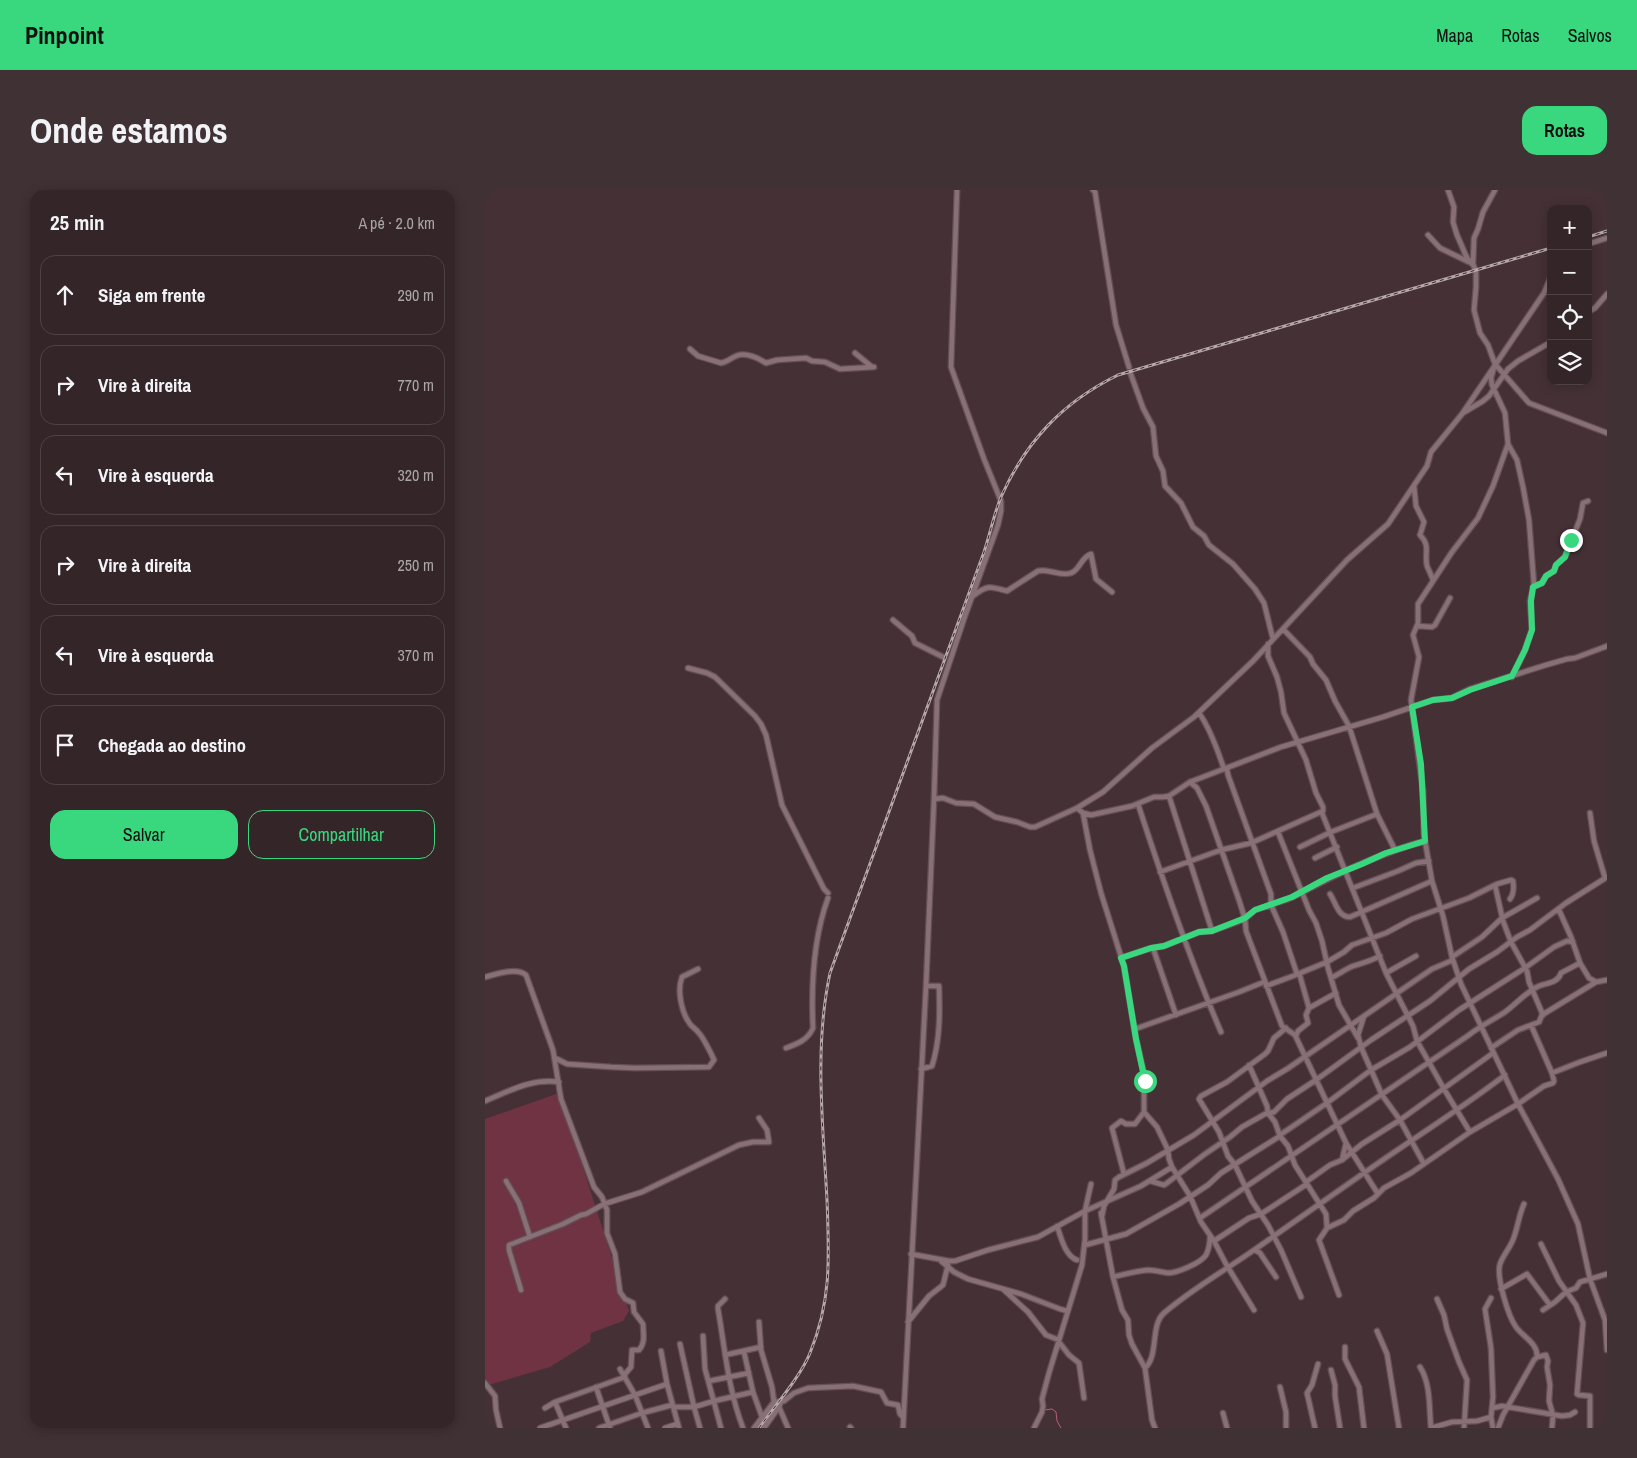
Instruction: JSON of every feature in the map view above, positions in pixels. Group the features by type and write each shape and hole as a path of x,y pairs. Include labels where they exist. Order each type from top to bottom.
{"street":[{"path":"903,1428 926,986 937,700 998,525 1001,511 1001,501 951,367 957,190"},
{"path":"1093,190 1095,192 1116,325 1143,408 1153,427 1157,456 1163,470 1165,486 1181,503 1193,527 1204,536 1209,544 1233,564 1255,589 1263,603 1273,639"},
{"path":"1447,190 1454,210 1453,222 1457,235 1472,264 1476,279 1473,310 1477,326 1485,339 1495,364 1529,404 1607,433"},
{"path":"1472,264 1473,238 1483,212 1495,190"},
{"path":"1427,235 1440,248 1472,264"},
{"path":"1592,243 1607,238"},
{"path":"934,799 943,798 956,803 974,804 995,817 1030,827 1035,826 1077,808 1103,792 1159,742 1199,713 1253,661 1347,560 1388,524 1427,466 1431,452 1462,414 1544,293 1547,286"},
{"path":"1592,310 1607,294"},
{"path":"1462,414 1483,401 1508,369 1518,360 1547,344"},
{"path":"690,349 698,356 721,363 736,355 744,354 766,363 777,360 806,358 813,362 828,363 840,369 874,367 855,353"},
{"path":"1495,364 1491,378 1493,390 1505,413 1508,444 1517,460 1529,520 1533,587 1531,601 1532,630 1525,650 1512,676"},
{"path":"1508,444 1493,486 1478,518 1437,574 1418,604 1418,626 1413,634 1419,657 1412,693 1412,707 1421,764 1425,841 1432,881 1445,925 1452,958 1459,977 1493,1053 1518,1104 1559,1179 1574,1215 1590,1279 1605,1320 1607,1350"},
{"path":"1414,486 1416,506 1424,522 1420,535 1425,541 1427,565 1433,583"},
{"path":"1533,587 1542,583 1546,576 1554,571 1556,565 1565,557 1580,519 1583,503 1588,501"},
{"path":"972,596 985,587 991,586 1007,591 1043,569 1067,574 1073,572 1091,554 1096,579 1112,592"},
{"path":"1418,626 1432,627 1435,625 1450,598"},
{"path":"893,620 912,636 915,643 943,658"},
{"path":"1283,629 1310,656 1313,664 1326,680 1349,726 1377,814 1395,850"},
{"path":"1268,644 1268,656 1277,677 1284,713 1306,760 1317,798 1323,807 1323,813 1386,973 1408,1016 1417,1041 1470,1132"},
{"path":"1077,808 1083,813 1091,815 1138,804 1154,797 1169,796 1190,782 1298,742 1335,732 1349,726 1383,718 1433,700 1452,698 1546,664 1575,658 1607,646"},
{"path":"688,668 711,674 761,724 766,735 782,805 828,896 822,914 813,971 813,1028 810,1034 802,1041 786,1048"},
{"path":"1199,713 1206,723 1228,774 1251,843 1271,894 1271,905 1283,932 1297,974 1300,976 1309,1008"},
{"path":"1190,782 1201,795 1245,918 1246,931 1282,1026 1296,1036 1351,1153 1377,1194"},
{"path":"1169,796 1212,931"},
{"path":"1138,804 1184,938 1221,1032"},
{"path":"1083,813 1101,893 1124,966 1145,1078 1144,1112 1135,1124 1126,1124 1121,1121 1112,1128 1124,1174"},
{"path":"1160,872 1221,850 1251,843 1323,813"},
{"path":"1300,847 1331,832 1377,814"},
{"path":"1150,1180 1164,1185 1178,1176 1242,1127 1268,1113 1274,1112 1287,1099 1430,1001 1459,977 1606,878 1593,841 1590,814"},
{"path":"1278,832 1319,932 1339,1005 1357,1038 1383,1096 1424,1164"},
{"path":"1121,958 1164,946 1205,931 1212,931 1245,918 1255,910 1292,897 1327,878 1395,850 1425,841"},
{"path":"1315,858 1337,847"},
{"path":"1353,888 1416,863 1429,861"},
{"path":"1135,1029 1297,974 1327,962 1352,945 1373,938 1408,921 1469,898 1508,880 1513,881 1513,896 1510,899"},
{"path":"1330,894 1343,916 1350,917 1432,881"},
{"path":"1495,885 1502,918 1511,942 1525,968 1543,1015"},
{"path":"1102,1216 1104,1206 1114,1189 1115,1180 1194,1135 1267,1081 1432,969 1452,958 1482,936 1502,918 1537,898"},
{"path":"1559,910 1580,963 1589,978 1597,982"},
{"path":"1085,1245 1126,1234 1208,1185 1221,1173 1280,1136 1371,1070 1417,1041 1554,947 1567,941 1573,942"},
{"path":"1153,948 1176,1015"},
{"path":"1331,978 1351,967 1380,956"},
{"path":"1386,973 1416,956"},
{"path":"1200,1218 1337,1124 1383,1096 1481,1025 1503,1013 1537,987 1551,983 1559,978 1561,973 1580,963"},
{"path":"555,1058 567,1064 635,1068 709,1067 714,1060 700,1034 690,1024 682,1005 679,989 682,978 698,969"},
{"path":"485,977 514,972 524,973 545,1023 555,1058 563,1105 594,1187 602,1197 604,1204 607,1218 607,1233 615,1254 620,1292 625,1299 633,1304 634,1312 643,1326 644,1337 642,1347 639,1350 632,1350 631,1367 625,1374 625,1378"},
{"path":"1491,1048 1518,1030 1539,1022 1540,1017 1566,999 1597,982 1607,980"},
{"path":"921,1069 932,1066 935,1056 939,1015 939,986 926,986"},
{"path":"1296,1036 1298,1031 1308,1023 1306,1015 1309,1008 1336,993"},
{"path":"1357,1038 1364,1016"},
{"path":"1339,1295 1319,1240 1327,1228 1344,1220 1384,1188 1424,1164 1470,1132 1518,1104 1544,1086 1553,1083 1552,1073 1531,1025"},
{"path":"1286,1028 1274,1038 1268,1051 1227,1082 1200,1097 1223,1141 1228,1156 1235,1165 1255,1206 1281,1250 1301,1297"},
{"path":"1214,1241 1249,1218 1261,1214 1330,1165 1342,1160 1493,1053"},
{"path":"1552,1073 1579,1062 1607,1054"},
{"path":"1249,1065 1267,1106 1268,1113 1275,1122 1295,1165 1326,1214 1327,1228"},
{"path":"1145,1368 1152,1357 1153,1341 1160,1317 1178,1301 1255,1250 1505,1076"},
{"path":"485,1101 528,1084 547,1080 559,1082"},
{"path":"1144,1112 1157,1127 1168,1150 1172,1167 1254,1310"},
{"path":"521,1290 508,1248 509,1245 586,1214 604,1204 642,1192 739,1145 753,1142 769,1142 767,1130 759,1118"},
{"path":"1342,1160 1346,1143"},
{"path":"911,1254 940,1260 960,1260 988,1250 1038,1237 1172,1167"},
{"path":"506,1182 519,1203 530,1237"},
{"path":"1034,1428 1042,1412 1042,1399 1079,1276 1085,1245 1085,1211 1091,1184"},
{"path":"1525,1204 1519,1214 1512,1242 1500,1263 1498,1272 1501,1289 1511,1320 1534,1345 1537,1357"},
{"path":"1099,1205 1121,1310 1128,1320 1132,1344 1145,1368 1154,1427 1148,1428"},
{"path":"1057,1226 1067,1253 1077,1260"},
{"path":"1113,1276 1139,1271 1150,1270 1166,1273 1186,1269 1206,1254 1210,1243 1210,1235"},
{"path":"1541,1244 1559,1282 1575,1304 1583,1323 1577,1394 1579,1396 1591,1396 1590,1428"},
{"path":"1255,1250 1260,1253 1276,1277"},
{"path":"940,1260 954,1272 968,1278 1021,1294 1067,1311"},
{"path":"907,1324 929,1296 943,1285 948,1265"},
{"path":"1501,1289 1527,1274 1550,1305"},
{"path":"1543,1310 1567,1292 1576,1288 1580,1282 1607,1274"},
{"path":"1004,1289 1028,1312 1046,1335 1059,1341 1069,1355 1079,1363 1084,1398"},
{"path":"1437,1298 1467,1380 1464,1425"},
{"path":"1491,1298 1485,1309 1491,1348 1493,1408 1491,1417 1493,1428"},
{"path":"725,1299 717,1306 728,1377 743,1428"},
{"path":"753,1428 774,1402 772,1387 761,1348 759,1322"},
{"path":"1377,1332 1387,1354 1399,1428"},
{"path":"703,1336 703,1356 721,1428"},
{"path":"681,1344 700,1428"},
{"path":"1345,1347 1345,1359 1359,1387 1365,1428"},
{"path":"725,1355 761,1348"},
{"path":"661,1351 678,1426 665,1428"},
{"path":"744,1352 753,1392 762,1417"},
{"path":"1498,1428 1503,1415 1529,1368 1537,1357 1546,1355 1550,1385 1549,1401 1553,1415 1552,1428"},
{"path":"1315,1428 1307,1393 1312,1385 1318,1364"},
{"path":"1420,1367 1425,1374 1427,1383 1431,1428 1457,1421 1464,1425 1491,1417"},
{"path":"620,1369 635,1395 648,1428"},
{"path":"1331,1370 1335,1384 1340,1428"},
{"path":"709,1381 749,1373"},
{"path":"545,1408 555,1402 625,1378"},
{"path":"485,1383 495,1396 500,1428"},
{"path":"540,1428 667,1384"},
{"path":"764,1428 781,1402 804,1388 858,1386 882,1393 887,1403 898,1405 899,1414 903,1417"},
{"path":"1279,1387 1286,1412 1286,1428"},
{"path":"596,1388 610,1426"},
{"path":"599,1428 610,1426 643,1413 672,1406 694,1407 753,1392"},
{"path":"555,1402 566,1428"},
{"path":"774,1402 781,1402"},
{"path":"1493,1408 1499,1406 1508,1407 1562,1416 1575,1412"},
{"path":"779,1407 789,1428"},
{"path":"1223,1413 1227,1428"}],"shaded area":[{"path":"559,1093 629,1311 623,1321 591,1333 590,1342 550,1367 485,1386 485,1119"}],"waterway":[{"path":"1044,1410 1052,1409 1056,1412 1057,1421 1061,1428"}],"railway":[{"path":"1592,236 1607,231"},
{"path":"759,1428 806,1362 817,1333 826,1296 828,1240 821,1058 822,1029 830,973 984,552 1001,497 1022,458 1048,425 1063,411 1098,386 1118,375 1547,249"}],"route":[{"path":"1145,1081 1121,958 1151,948 1164,946 1199,932 1212,931 1245,918 1255,910 1292,897 1327,878 1386,853 1425,841 1423,835 1424,810 1421,764 1412,707 1441,698 1452,698 1512,676 1525,650 1532,630 1531,601 1533,587 1542,583 1546,576 1554,571 1556,565 1565,557 1571,540"}]}
